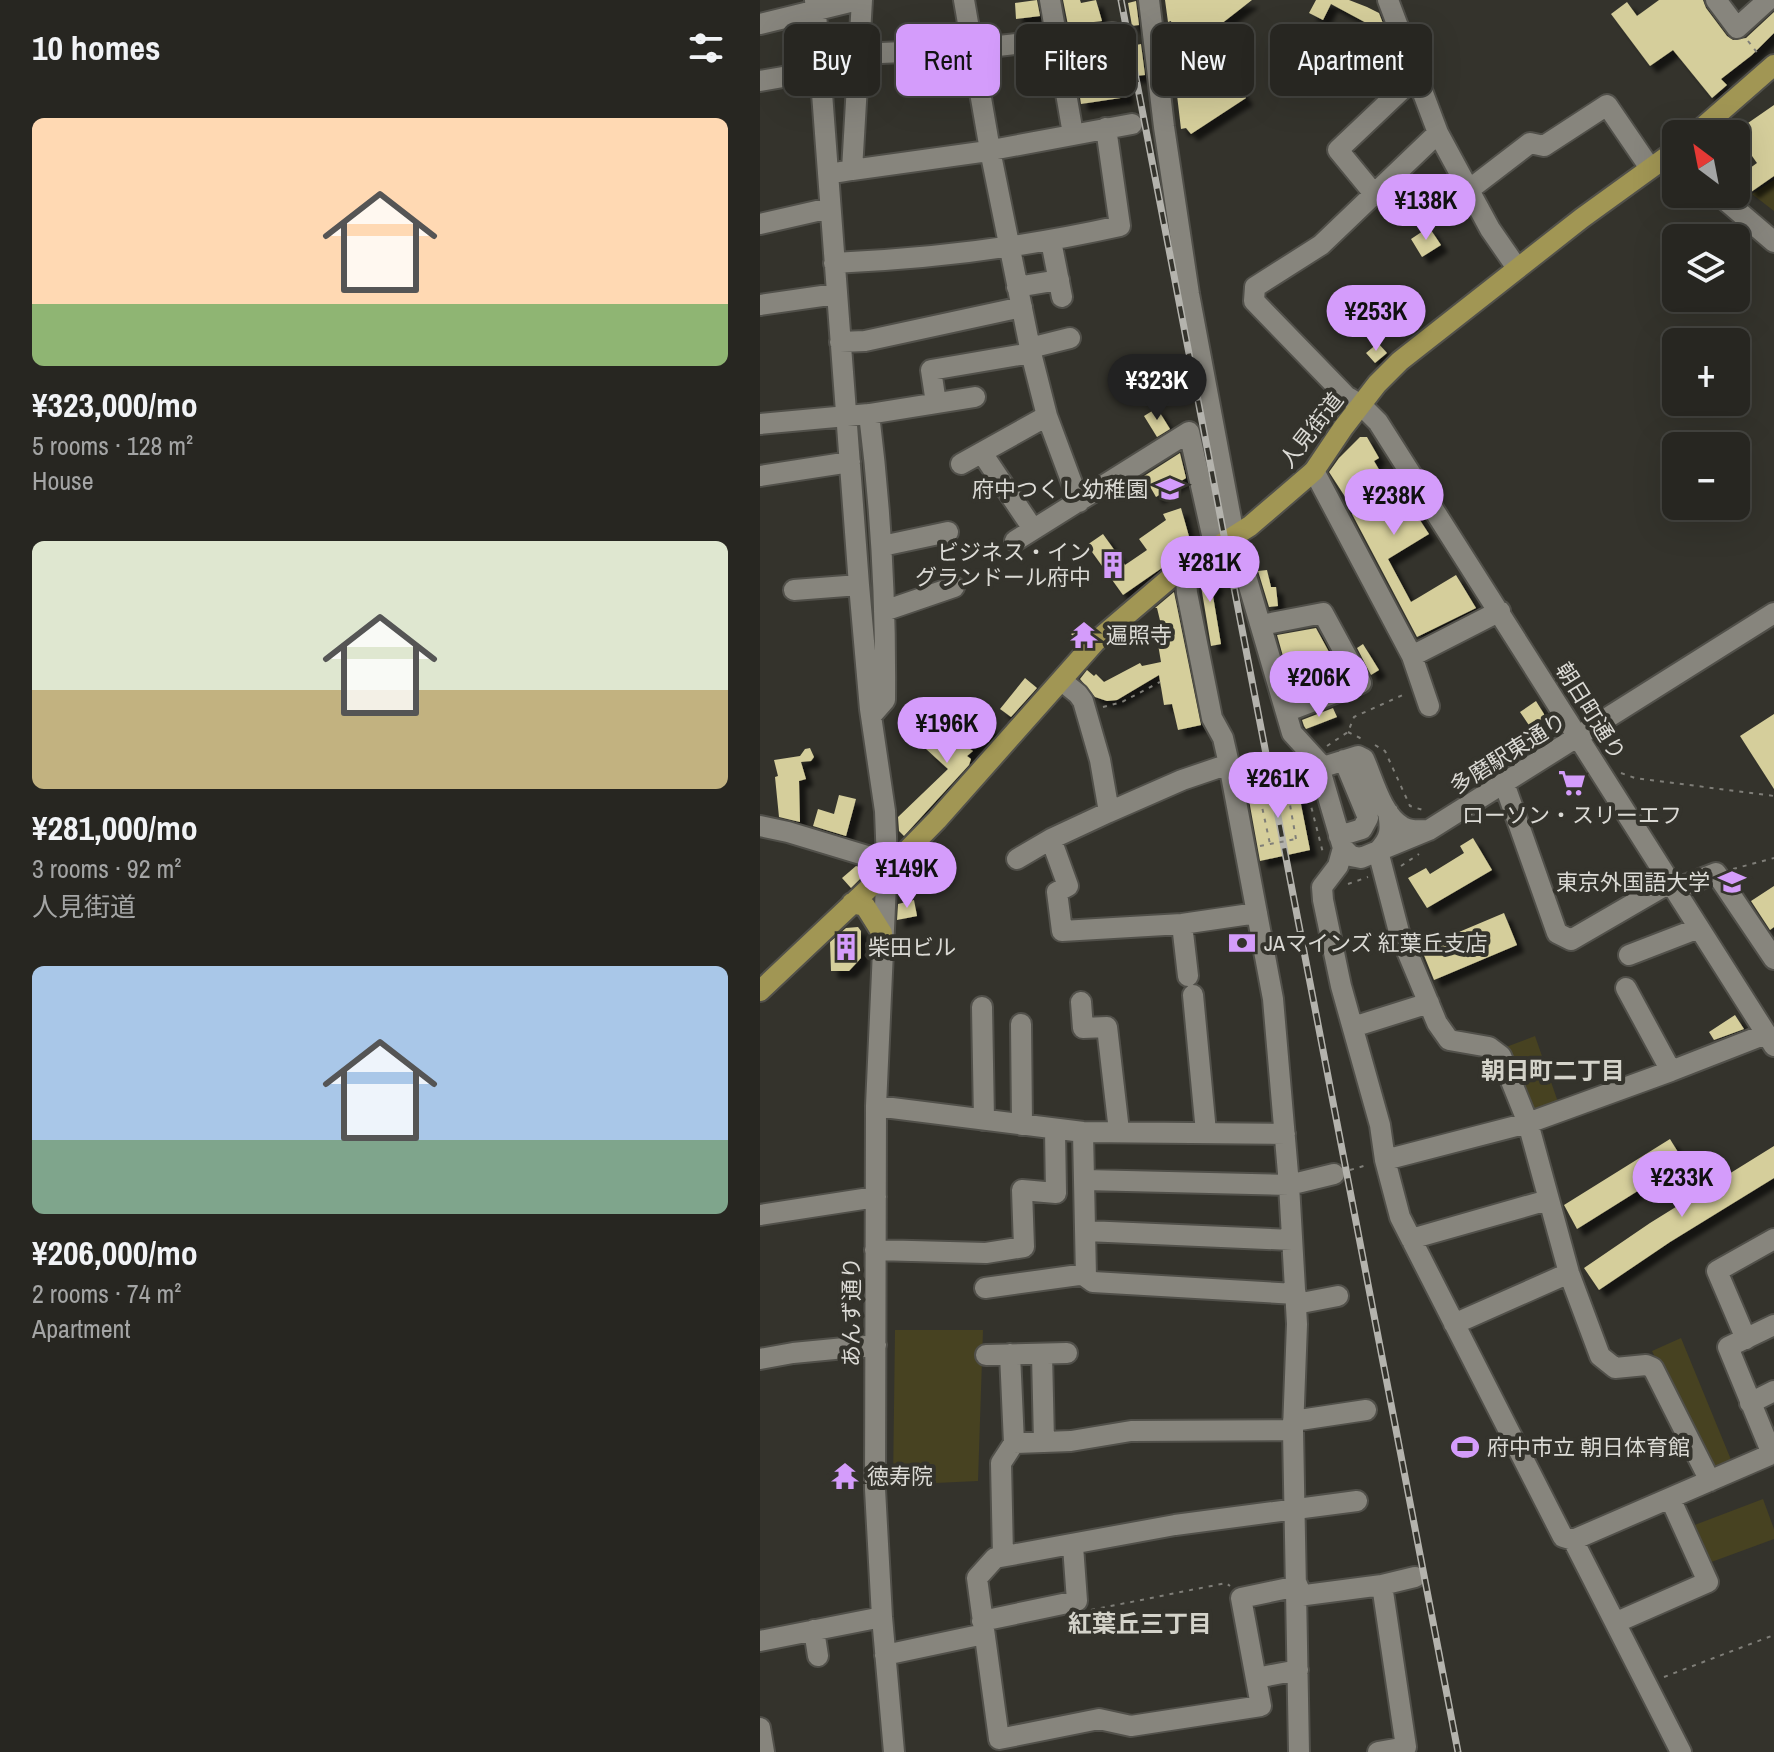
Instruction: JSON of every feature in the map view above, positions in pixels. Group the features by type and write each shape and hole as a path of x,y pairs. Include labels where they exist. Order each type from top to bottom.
{"main road":[{"path":"1712,120 1772,71"},
{"name":"人見街道","path":"760,991 887,867 1095,642 1185,566 1272,509 1314,471 1361,405 1400,361 1517,268 1662,161"},
{"path":"852,903 865,906 882,933"}],"street":[{"path":"760,24 816,5 860,0 857,24"},
{"path":"964,0 968,24"},
{"path":"1050,0 1053,24"},
{"path":"1149,0 1189,294 1234,535 1292,733 1323,767"},
{"path":"1388,0 1396,24"},
{"path":"1716,0 1737,28 1768,0"},
{"path":"760,81 784,77"},
{"name":"あんず通り","path":"822,96 859,585 871,716 885,811 887,867 876,1106 875,1489 894,1752"},
{"path":"852,170 853,96"},
{"path":"980,96 1017,287 1047,416 1079,502"},
{"path":"1066,96 1073,134"},
{"path":"1395,96 1338,150 1375,195 1438,133"},
{"path":"1423,96 1438,133 1490,229 1517,268"},
{"path":"1470,189 1530,143 1544,146 1607,105 1650,168"},
{"path":"828,174 990,150 1132,124"},
{"path":"834,263 1011,247 1120,226 1106,128"},
{"name":"朝日町通り","path":"1375,195 1315,250 1255,287 1254,301 1346,396 1361,405 1378,422 1770,1040"},
{"path":"760,224 830,208"},
{"path":"1734,208 1774,242"},
{"path":"1017,287 1060,288 1051,241"},
{"path":"760,305 836,294"},
{"path":"840,342 865,341 1022,307"},
{"path":"936,403 931,370 1031,350 1070,338"},
{"path":"760,424 869,414 975,397"},
{"path":"869,414 882,546 885,700 871,716"},
{"path":"961,464 1047,416"},
{"path":"1015,541 1189,432 1215,548"},
{"path":"982,453 1033,529"},
{"path":"760,476 850,462"},
{"path":"1314,471 1412,656 1429,706"},
{"path":"882,546 948,532"},
{"path":"1185,566 1187,593 1212,718 1223,738 1229,764 1273,999 1296,1299 1293,1426 1299,1752"},
{"path":"794,590 859,585"},
{"path":"884,611 954,587"},
{"path":"1412,656 1500,611"},
{"path":"1261,625 1323,613 1361,683 1288,711"},
{"name":"多磨駅東通り","path":"1355,848 1429,830 1774,613"},
{"path":"1062,681 1083,701 1100,760 1109,812"},
{"path":"1323,767 1358,756 1364,759 1388,812 1389,837 1355,848"},
{"path":"1344,760 1368,818 1337,880 1322,887 1323,900 1341,986 1380,1125 1385,1160 1400,1217 1563,1537 1573,1540 1773,1454 1728,1347 1774,1325"},
{"path":"1017,859 1109,812 1182,780 1229,764"},
{"path":"1323,767 1321,773 1355,848 1384,872 1399,932 1437,1023 1449,1040 1489,1047 1501,1056 1528,1123 1569,1273 1600,1356 1615,1368 1646,1365 1653,1368 1710,1481"},
{"path":"1504,783 1557,933 1571,940 1673,886 1716,873 1774,959"},
{"path":"1388,812 1405,829 1429,830"},
{"path":"760,826 788,832 887,867"},
{"path":"1051,839 1068,886 1057,892 1062,931 1182,924 1257,913"},
{"path":"1182,924 1206,1132"},
{"path":"1629,955 1699,928"},
{"path":"1626,988 1671,1071"},
{"path":"1081,1002 1083,1028 1107,1027 1119,1131"},
{"path":"1353,1027 1429,1003"},
{"path":"982,1007 984,1120"},
{"path":"1021,1024 1022,1125"},
{"path":"1385,1160 1528,1123 1671,1071 1770,1040"},
{"path":"876,1106 1083,1132 1285,1134"},
{"path":"875,1250 986,1253 1024,1247 1022,1190 1056,1193 1055,1130"},
{"path":"1083,1132 1086,1274 1093,1282 1296,1299 1338,1296"},
{"path":"1085,1180 1289,1185 1334,1174"},
{"path":"760,1215 876,1197"},
{"path":"1411,1239 1548,1200"},
{"path":"1086,1231 1292,1240"},
{"path":"1746,1339 1717,1271 1774,1239"},
{"path":"1454,1324 1569,1273"},
{"path":"985,1288 1086,1274"},
{"path":"760,1359 876,1345"},
{"path":"986,1355 1067,1353"},
{"path":"1003,1556 1001,1463 1014,1443 1010,1354"},
{"path":"1042,1354 1044,1442"},
{"path":"1750,1403 1774,1391"},
{"path":"1014,1443 1071,1441 1131,1431 1293,1426 1366,1410"},
{"path":"1617,1622 1708,1582 1670,1498"},
{"path":"1357,1501 1238,1515 995,1558 977,1578 999,1739 1099,1719 1131,1726 1261,1706 1241,1598 1382,1585 1415,1577"},
{"path":"1573,1540 1681,1752"},
{"path":"885,1655 1073,1604 1077,1601 1073,1546"},
{"path":"1378,1752 1406,1747 1382,1585"},
{"path":"760,1641 882,1617"},
{"path":"814,1630 818,1656"},
{"path":"1256,1678 1298,1670"},
{"path":"760,1728 764,1752"}],"path":[{"path":"1083,701 1103,707 1122,702 1160,682"},
{"path":"1252,760 1270,844"},
{"path":"1625,784 1616,771 1635,778 1774,796"},
{"path":"1260,846 1296,839 1289,799 1309,796"},
{"path":"1337,880 1384,872 1423,851"},
{"path":"1716,873 1774,858"},
{"path":"1334,1174 1385,1160"},
{"path":"1073,1604 1080,1611 1085,1611 1226,1583 1241,1598"},
{"path":"1648,1683 1774,1635"}],"shaded area":[{"path":"1774,180 1774,211 1752,194"},
{"path":"1535,1036 1558,1102 1528,1113 1506,1047"},
{"path":"895,1330 983,1330 978,1481 893,1485"},
{"path":"1681,1338 1734,1467 1714,1477 1652,1351"},
{"path":"1763,1499 1774,1529 1774,1539 1706,1564 1692,1526"}],"building":[{"path":"1037,0 1040,16 1016,19 1015,3"},
{"path":"1063,0 1080,0 1081,3 1096,0 1102,21 1068,24"},
{"path":"1165,0 1252,0 1221,24 1168,22"},
{"path":"1316,0 1349,0 1379,13 1383,24 1368,24 1331,4 1323,20 1309,13"},
{"path":"1659,0 1703,0 1733,40 1746,38 1774,12 1774,33 1721,79 1727,85 1712,98 1673,50 1650,66 1611,14 1627,2 1637,16"},
{"path":"1136,1 1139,25 1132,24 1128,3"},
{"path":"1141,44 1145,75 1136,76 1136,45"},
{"path":"1080,96 1127,96 1127,97 1081,104"},
{"path":"1177,96 1246,98 1191,134 1186,128 1181,129"},
{"path":"1774,105 1774,176 1751,192 1750,168 1757,163 1750,153 1750,122"},
{"path":"1429,227 1441,245 1422,257 1411,239"},
{"path":"1402,288 1416,307 1393,324 1379,306"},
{"path":"1378,343 1387,353 1375,363 1366,353"},
{"path":"1157,408 1170,429 1157,437 1144,416"},
{"path":"1360,437 1367,437 1379,458 1374,461 1384,478 1379,481 1394,505 1405,498 1412,500 1419,510 1416,514 1429,534 1388,559 1411,602 1456,575 1476,608 1417,637 1352,514 1355,512 1329,472"},
{"path":"1180,453 1186,478 1156,497 1144,476"},
{"path":"1181,508 1192,547 1123,595 1087,545 1103,534 1125,565 1147,550 1139,539 1166,520 1163,514"},
{"path":"1213,565 1216,589 1212,590 1221,644 1211,646 1199,574"},
{"path":"1267,570 1271,587 1276,587 1278,606 1269,607 1258,571"},
{"path":"1174,592 1201,725 1178,730 1172,704 1164,705 1159,675 1117,700 1107,701 1095,697 1080,679 1087,670 1104,682 1140,663 1142,666 1161,662 1157,638 1164,637 1155,608"},
{"path":"1083,622 1090,629 1078,641 1071,634"},
{"path":"1316,628 1342,676 1294,695 1277,635"},
{"path":"1363,644 1379,670 1371,675 1357,648"},
{"path":"1025,678 1037,688 1011,717 1000,709"},
{"path":"1536,701 1544,714 1545,725 1544,732 1537,737 1520,712"},
{"path":"1333,708 1337,717 1306,729 1302,720"},
{"path":"976,711 992,730 970,749 973,751 967,756 971,759 969,765 904,836 899,831 898,817 948,769 926,749 952,723 957,727"},
{"path":"1774,714 1774,789 1740,736"},
{"path":"810,748 814,757 811,761 801,762 806,779 799,781 800,822 779,817 775,777 778,776 774,760 800,756"},
{"path":"1296,779 1310,850 1260,861 1247,789"},
{"path":"839,795 856,799 846,836 813,826 818,809 834,814"},
{"path":"1473,838 1492,870 1427,908 1408,878 1426,868 1430,874 1464,853 1460,846"},
{"path":"856,866 869,870 851,888 842,878"},
{"path":"1774,886 1774,927 1770,930 1751,901"},
{"path":"914,900 917,916 897,920 898,904"},
{"path":"1504,913 1517,945 1434,980 1421,948"},
{"name":"柴田ビル","path":"858,927 861,931 861,958 849,971 831,971 830,942 846,928"},
{"path":"1735,1015 1744,1029 1714,1040 1709,1032"},
{"path":"1670,1139 1684,1162 1577,1229 1564,1205"},
{"path":"1774,1146 1774,1178 1599,1290 1584,1268"}],"railway":[{"path":"1121,0 1458,1752"}],"place":[{"name":"府中つくし幼稚園","path":"1170,489"},
{"name":"ビジネス・イン グランドール府中","path":"1113,565"},
{"name":"遍照寺","path":"1084,635"},
{"name":"ローソン・スリーエフ","path":"1572,783"},
{"name":"東京外国語大学","path":"1732,882"},
{"name":"JAマインズ 紅葉丘支店","path":"1242,943"},
{"name":"柴田ビル","path":"846,947"},
{"name":"府中市立 朝日体育館","path":"1465,1447"},
{"name":"徳寿院","path":"845,1476"}],"district":[{"name":"朝日町二丁目","path":"1553,1071"},
{"name":"紅葉丘三丁目","path":"1140,1624"}]}
